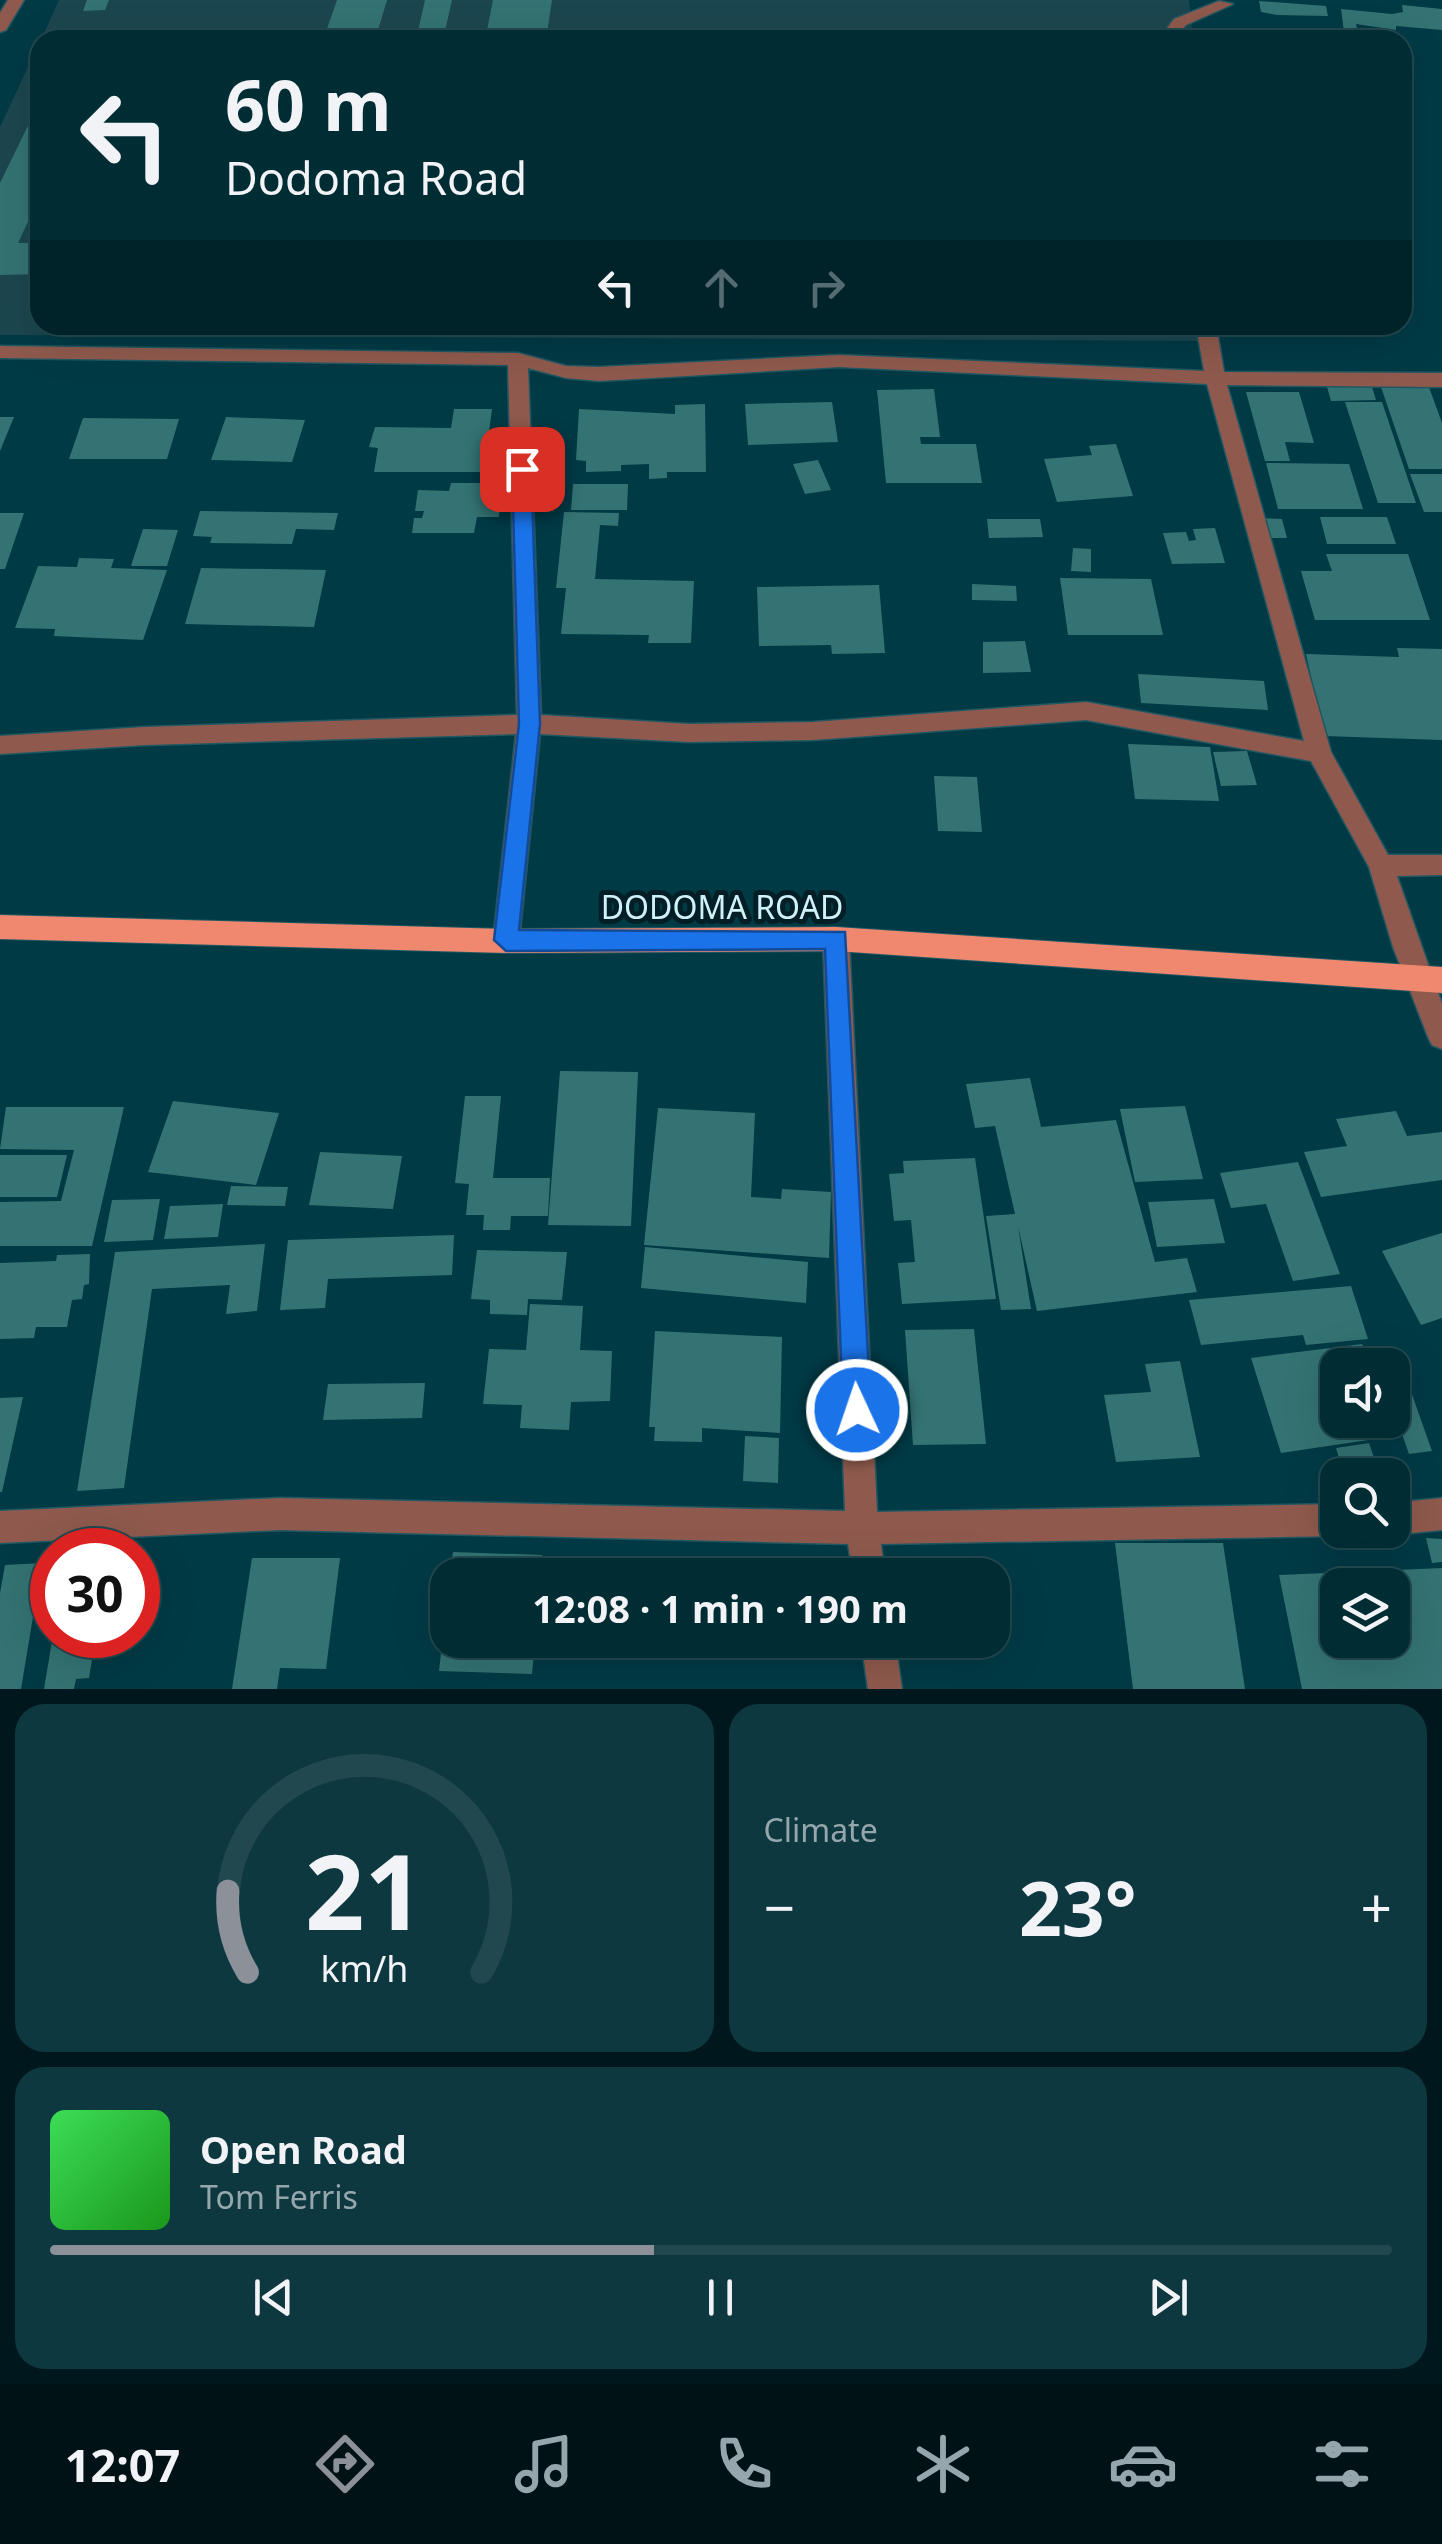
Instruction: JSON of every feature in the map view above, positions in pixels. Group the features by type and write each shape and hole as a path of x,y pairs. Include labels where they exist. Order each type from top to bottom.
{"highway":[{"name":"DODOMA ROAD","path":"0,927 506,940 836,939 1431,979"}],"street":[{"path":"0,27 16,0"},
{"path":"1174,30 1180,22 1225,4"},
{"path":"1208,335 1215,378 1319,753 1381,866 1431,979 1442,1037"},
{"path":"0,352 518,359 566,372 598,374 839,361 1215,378 1442,380"},
{"path":"506,940 530,724 518,359"},
{"path":"0,746 145,736 530,724 689,733 814,731 1086,711 1319,753"},
{"path":"1381,866 1442,865"},
{"path":"836,939 866,1558"},
{"path":"0,1527 280,1514 862,1528 1320,1520"},
{"path":"1410,1517 1442,1514"},
{"path":"881,1658 885,1689"}],"shaded area":[{"path":"59,0 1189,0 1192,30 46,30"},
{"path":"30,62 30,335 1219,335 1220,341 0,335 0,127"}],"building":[{"path":"87,0 109,0 105,10 83,11"},
{"path":"337,0 387,0 378,30 326,30"},
{"path":"425,0 452,0 445,30 418,30"},
{"path":"493,0 552,0 548,30 487,30"},
{"path":"1259,1 1326,6 1328,16 1261,12"},
{"path":"1402,5 1442,9 1442,30 1396,26 1396,30 1356,24 1357,30 1344,30 1341,9 1392,14 1403,12"},
{"path":"30,122 30,217 18,243 30,243 30,274 0,275 0,183"},
{"path":"1327,387 1372,387 1376,400 1331,401"},
{"path":"1381,387 1429,387 1442,423 1442,469 1409,469"},
{"path":"934,389 940,437 920,437 921,444 976,444 982,483 886,483 877,390"},
{"path":"1246,392 1299,392 1314,443 1285,442 1290,461 1265,461"},
{"path":"832,402 838,442 748,445 745,404"},
{"path":"1345,402 1382,402 1416,503 1378,503"},
{"path":"705,404 706,472 667,472 667,478 649,479 649,464 621,465 621,471 586,472 586,461 576,460 579,409 675,414 675,405"},
{"path":"454,409 492,409 484,472 374,472 378,448 369,447 375,427 451,428"},
{"path":"0,417 14,417 0,451"},
{"path":"226,417 305,420 292,462 211,460"},
{"path":"83,418 179,419 167,459 69,459"},
{"path":"1116,444 1133,496 1057,502 1044,459 1092,455 1089,446"},
{"path":"818,460 831,490 805,494 793,464"},
{"path":"1266,463 1349,464 1363,509 1278,509"},
{"path":"1410,474 1442,474 1442,512 1424,512"},
{"path":"451,483 495,483 493,501 500,501 499,517 477,517 474,533 412,533 414,518 422,518 424,511 415,511 418,490 449,491"},
{"path":"573,484 628,484 627,510 571,510"},
{"path":"200,511 338,513 334,530 296,529 292,544 210,543 212,537 193,536"},
{"path":"564,512 619,513 618,526 600,525 595,579 694,581 691,643 648,643 649,635 561,634 566,588 556,588"},
{"path":"0,513 24,513 5,569 0,569"},
{"path":"1320,517 1387,517 1396,544 1327,544"},
{"path":"1259,518 1282,519 1287,538 1264,538"},
{"path":"987,519 1040,519 1043,537 989,538"},
{"path":"1215,528 1225,563 1172,564 1163,533 1186,532 1189,541 1196,540 1193,529"},
{"path":"143,529 178,530 167,566 131,566"},
{"path":"1073,548 1091,549 1091,572 1071,571"},
{"path":"1326,554 1408,554 1430,620 1315,620 1301,571 1332,571"},
{"path":"79,558 114,559 111,568 167,570 143,640 54,636 55,629 15,628 38,566 77,567"},
{"path":"201,568 326,570 314,627 185,624"},
{"path":"1060,578 1151,579 1163,635 1068,635"},
{"path":"972,584 1016,586 1017,601 972,600"},
{"path":"879,585 885,653 832,654 831,645 759,646 757,587"},
{"path":"1025,641 1031,672 983,673 983,642"},
{"path":"1397,648 1442,649 1442,740 1324,736 1306,654 1399,657"},
{"path":"1138,674 1264,681 1268,710 1141,703"},
{"path":"1128,744 1210,747 1219,801 1135,799"},
{"path":"1247,751 1257,785 1221,786 1213,752"},
{"path":"934,776 977,777 982,832 938,831"},
{"path":"560,1071 638,1072 631,1226 548,1225"},
{"path":"1030,1078 1041,1127 1116,1120 1155,1262 1187,1258 1197,1292 1037,1311 1018,1226 1031,1309 1001,1310 986,1216 1015,1214 995,1126 975,1128 966,1084"},
{"path":"465,1096 501,1096 493,1178 550,1178 548,1216 511,1216 510,1230 483,1230 484,1215 466,1215 469,1184 455,1183"},
{"path":"173,1101 279,1113 256,1185 148,1172"},
{"path":"1185,1106 1203,1179 1135,1182 1120,1109"},
{"path":"6,1107 124,1107 92,1246 0,1246 0,1202 61,1201 74,1150 0,1149"},
{"path":"658,1108 755,1113 751,1197 781,1199 782,1189 831,1192 829,1258 644,1245"},
{"path":"1396,1111 1407,1136 1442,1132 1442,1180 1321,1197 1304,1152 1347,1146 1336,1119"},
{"path":"320,1152 402,1156 393,1209 309,1205"},
{"path":"0,1155 67,1155 57,1197 0,1197"},
{"path":"975,1158 996,1299 902,1304 898,1263 915,1262 911,1220 894,1221 889,1174 904,1173 903,1161"},
{"path":"1298,1162 1340,1274 1293,1281 1266,1204 1231,1208 1220,1173"},
{"path":"231,1186 288,1187 285,1206 227,1205"},
{"path":"160,1199 153,1240 104,1242 112,1200"},
{"path":"1214,1199 1225,1243 1157,1247 1148,1202"},
{"path":"223,1204 218,1237 164,1239 170,1206"},
{"path":"1442,1233 1442,1318 1421,1325 1382,1251"},
{"path":"454,1235 452,1275 328,1279 325,1308 280,1310 288,1240"},
{"path":"265,1244 257,1311 226,1314 230,1285 152,1289 124,1488 77,1491 115,1252"},
{"path":"645,1247 808,1262 806,1303 641,1288"},
{"path":"477,1250 567,1252 562,1300 528,1299 527,1315 490,1314 490,1300 471,1299"},
{"path":"90,1254 89,1284 84,1285 82,1299 72,1300 67,1327 36,1327 34,1338 0,1339 0,1263 56,1261 57,1255"},
{"path":"1351,1286 1368,1339 1306,1345 1303,1335 1201,1345 1189,1300"},
{"path":"530,1304 583,1306 580,1350 612,1351 610,1401 571,1402 569,1430 520,1428 522,1405 483,1404 489,1349 526,1350"},
{"path":"974,1329 986,1444 913,1445 905,1330"},
{"path":"655,1331 782,1337 780,1433 702,1428 702,1442 654,1441 655,1427 649,1427"},
{"path":"1362,1344 1364,1348 1330,1348"},
{"path":"1320,1349 1320,1438 1382,1438 1281,1453 1251,1358"},
{"path":"1180,1361 1200,1457 1116,1462 1104,1395 1151,1392 1145,1364"},
{"path":"425,1383 422,1418 323,1420 328,1384"},
{"path":"1410,1389 1432,1451 1409,1454 1403,1438 1410,1438"},
{"path":"23,1397 2,1492 0,1492 0,1398"},
{"path":"745,1436 779,1438 778,1483 743,1481"},
{"path":"1369,1443 1374,1458 1339,1458 1336,1448"},
{"path":"1426,1538 1442,1539 1442,1562 1432,1563"},
{"path":"1115,1543 1223,1543 1245,1689 1133,1689"},
{"path":"453,1552 542,1555 542,1558 452,1558"},
{"path":"252,1558 340,1558 326,1669 280,1668 277,1689 232,1689"},
{"path":"30,1564 30,1635 21,1689 0,1689 0,1593 5,1565"},
{"path":"1442,1568 1442,1689 1302,1689 1279,1575 1320,1573 1320,1658 1410,1658 1410,1569"},
{"path":"49,1658 92,1658 89,1678 76,1679 74,1689 44,1689"},
{"path":"440,1658 533,1658 532,1674 439,1671"}],"route":[{"path":"522,469 530,724 506,940 836,939 857,1410"}]}
